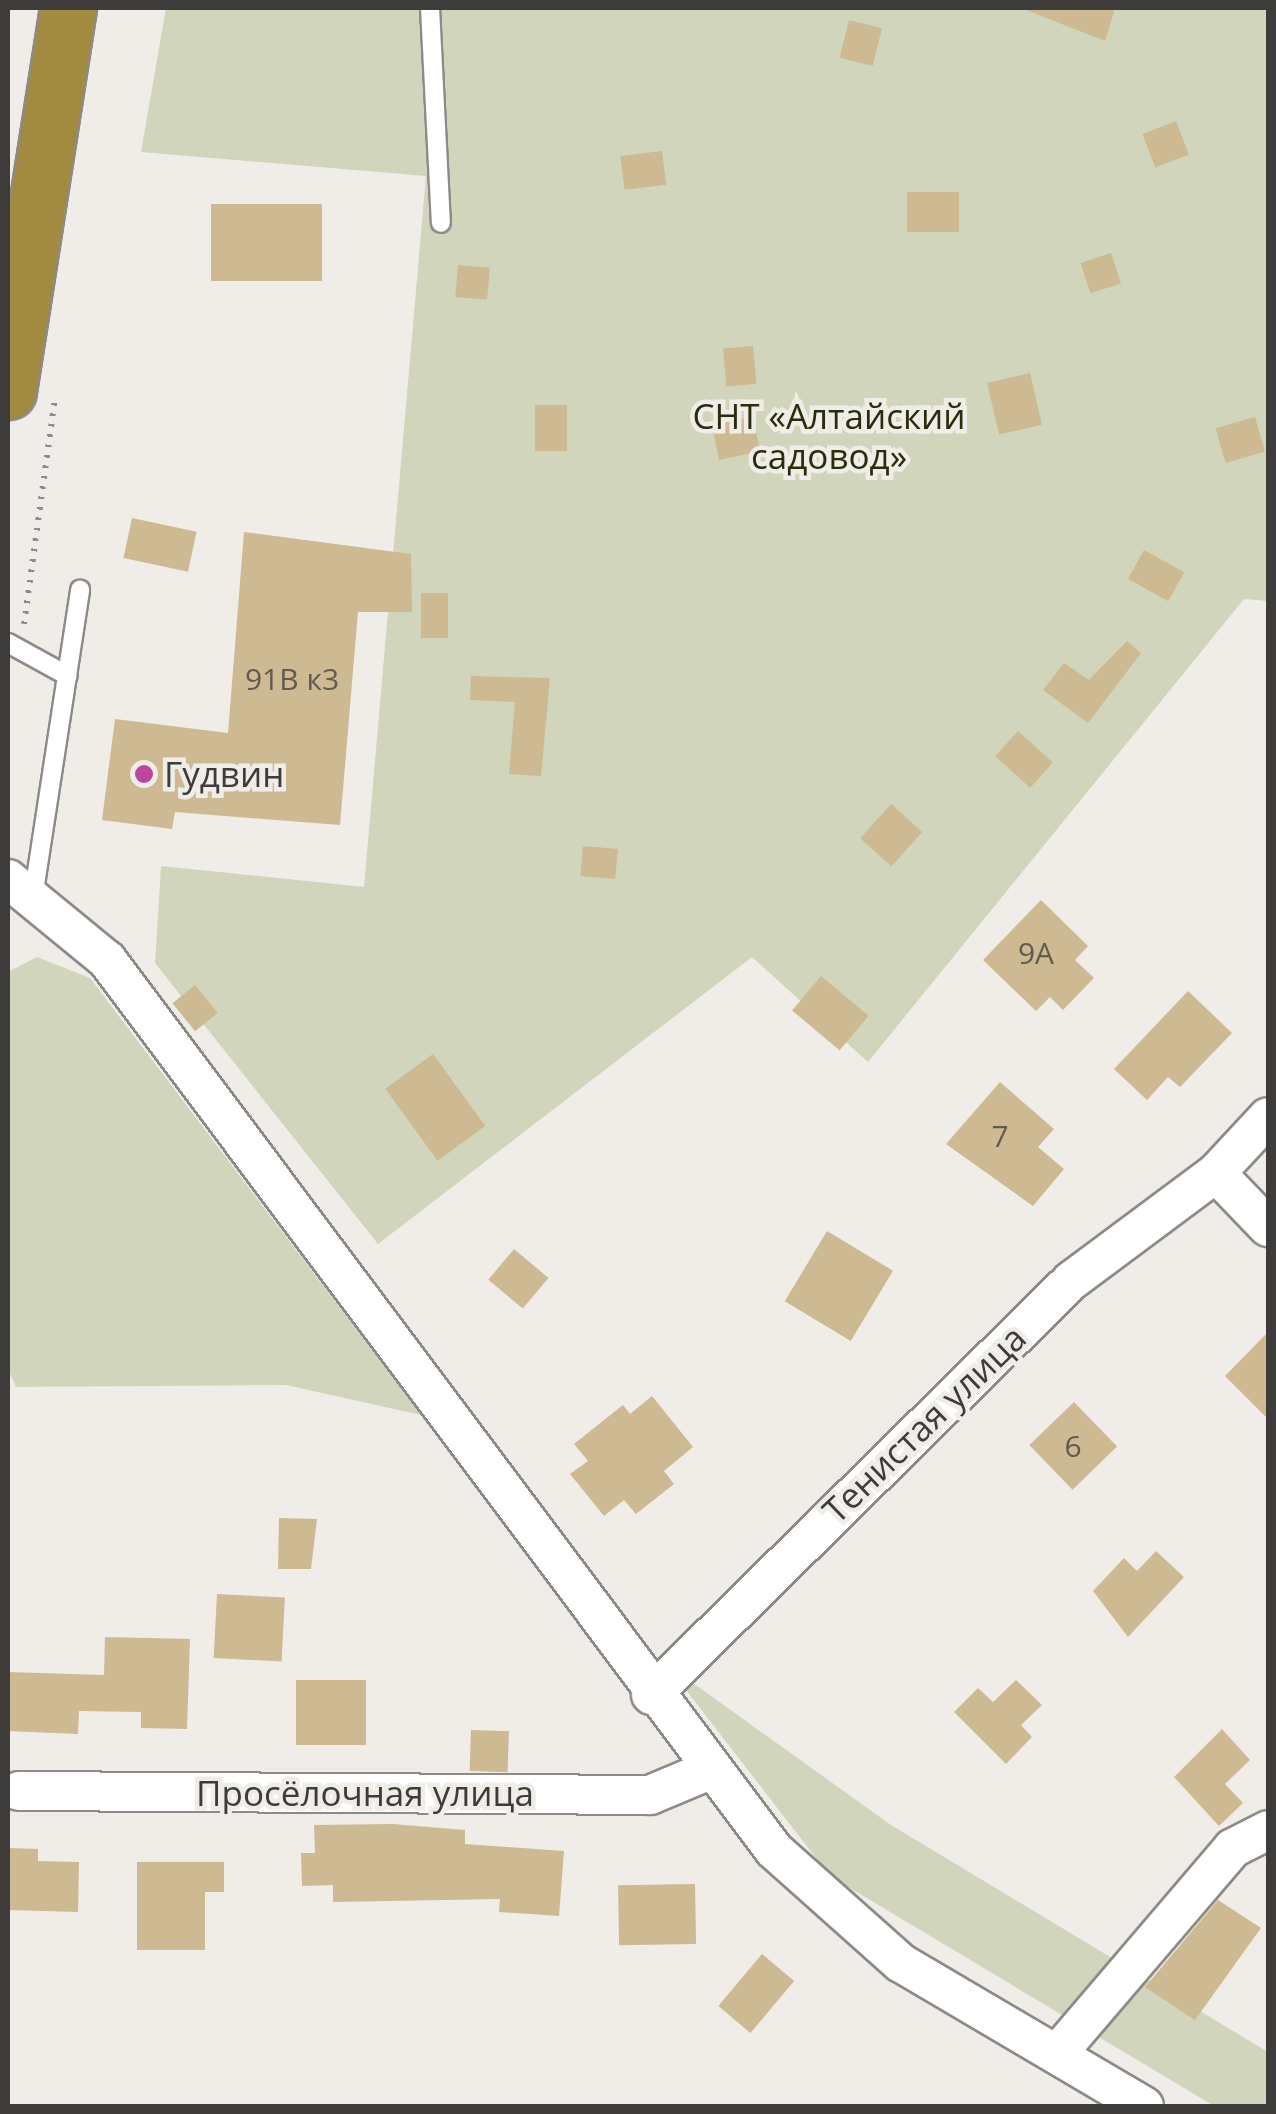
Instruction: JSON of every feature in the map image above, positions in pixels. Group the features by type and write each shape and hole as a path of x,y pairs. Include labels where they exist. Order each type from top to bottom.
{"highway":[{"path":"34,8 36,207"},
{"path":"8,391 68,8"}],"street":[{"path":"20,889 107,960 297,1202 707,1771 822,1900 901,1963 1144,2106"},
{"name":"Тенистая улица","path":"650,1695 1070,1281 1216,1174 1268,1118"},
{"path":"1216,1174 1268,1227"},
{"name":"Просёлочная улица","path":"19,1792 650,1795 707,1771"},
{"path":"1058,2054 1233,1848 1268,1830"}],"lane":[{"path":"430,8 440,223"},
{"path":"20,889 68,676 80,590"},
{"path":"8,643 68,676"}],"green space":[{"name":"СНТ «Алтайский садовод»","path":"166,8 1268,8 1268,601 1244,599 868,1062 752,957 378,1244 155,963 161,866 364,887 426,176 141,152"},
{"path":"37,957 90,978 421,1415 286,1385 16,1387 8,1369 8,972"},
{"path":"665,1663 891,1825 1268,2052 1268,2106 1214,2106 830,1876"}],"building":[{"path":"1021,8 1115,8 1105,41"},
{"path":"849,20 882,28 873,66 840,58"},
{"path":"1176,121 1189,155 1155,168 1142,134"},
{"path":"662,151 666,185 624,190 620,156"},
{"path":"907,192 959,192 959,232 907,232"},
{"path":"211,204 322,204 322,281 211,281"},
{"path":"1111,253 1121,283 1090,293 1081,263"},
{"path":"458,265 490,268 487,300 455,297"},
{"path":"753,346 756,384 726,386 723,349"},
{"path":"1030,373 1042,425 999,435 987,383"},
{"path":"535,405 567,405 567,451 535,451"},
{"path":"753,417 760,451 719,460 712,426"},
{"path":"1255,417 1265,452 1226,463 1216,428"},
{"path":"132,518 197,532 188,572 123,558"},
{"path":"244,532 411,554 412,612 358,612 340,825 175,812 172,829 102,820 115,719 228,733"},
{"path":"1144,550 1184,572 1168,601 1128,579"},
{"path":"421,593 448,593 448,638 421,638"},
{"path":"1127,641 1141,653 1088,723 1043,690 1064,663 1089,680"},
{"path":"471,676 550,678 541,776 509,774 515,702 470,700"},
{"path":"1018,731 1053,762 1030,788 995,756"},
{"path":"891,804 922,832 891,866 860,838"},
{"path":"583,846 618,849 615,879 580,876"},
{"path":"1041,900 1088,946 1075,960 1094,978 1063,1010 1050,997 1036,1011 983,960"},
{"path":"821,976 868,1016 840,1050 792,1010"},
{"path":"195,985 218,1013 195,1031 172,1003"},
{"path":"1188,991 1232,1033 1180,1087 1168,1077 1147,1100 1114,1069"},
{"path":"433,1054 485,1126 438,1161 385,1089"},
{"path":"1000,1082 1054,1129 1038,1147 1064,1169 1033,1206 946,1144"},
{"path":"827,1231 893,1271 851,1341 785,1301"},
{"path":"514,1249 548,1278 523,1309 488,1280"},
{"path":"1268,1332 1268,1419 1225,1376"},
{"path":"652,1396 693,1447 664,1471 674,1484 636,1514 624,1500 604,1516 570,1474 588,1461 574,1444 623,1405 630,1414"},
{"path":"1074,1402 1117,1447 1072,1490 1029,1445"},
{"path":"279,1518 317,1519 311,1569 278,1569"},
{"path":"1156,1551 1184,1577 1128,1637 1093,1591 1124,1558 1137,1571"},
{"path":"217,1594 285,1598 282,1661 214,1658"},
{"path":"105,1637 190,1639 187,1729 141,1728 141,1712 79,1711 78,1734 8,1731 8,1672 104,1675"},
{"path":"296,1680 366,1680 366,1745 296,1745"},
{"path":"1016,1680 1042,1705 1021,1725 1032,1737 1006,1764 954,1712 978,1688 993,1702"},
{"path":"1222,1729 1250,1760 1225,1784 1243,1803 1219,1826 1174,1777"},
{"path":"471,1730 509,1731 508,1772 470,1771"},
{"path":"393,1824 465,1830 465,1844 564,1851 559,1916 499,1912 500,1899 333,1902 333,1885 302,1886 301,1853 315,1853 314,1825"},
{"path":"8,1848 38,1849 38,1861 79,1862 78,1912 8,1910"},
{"path":"137,1862 224,1862 224,1892 205,1892 205,1950 137,1950"},
{"path":"695,1884 696,1944 619,1945 618,1885"},
{"path":"1218,1900 1261,1928 1195,2020 1145,1987"},
{"path":"762,1954 794,1981 750,2033 718,2006"}],"place":[{"name":"Гудвин","path":"144,774"}]}
